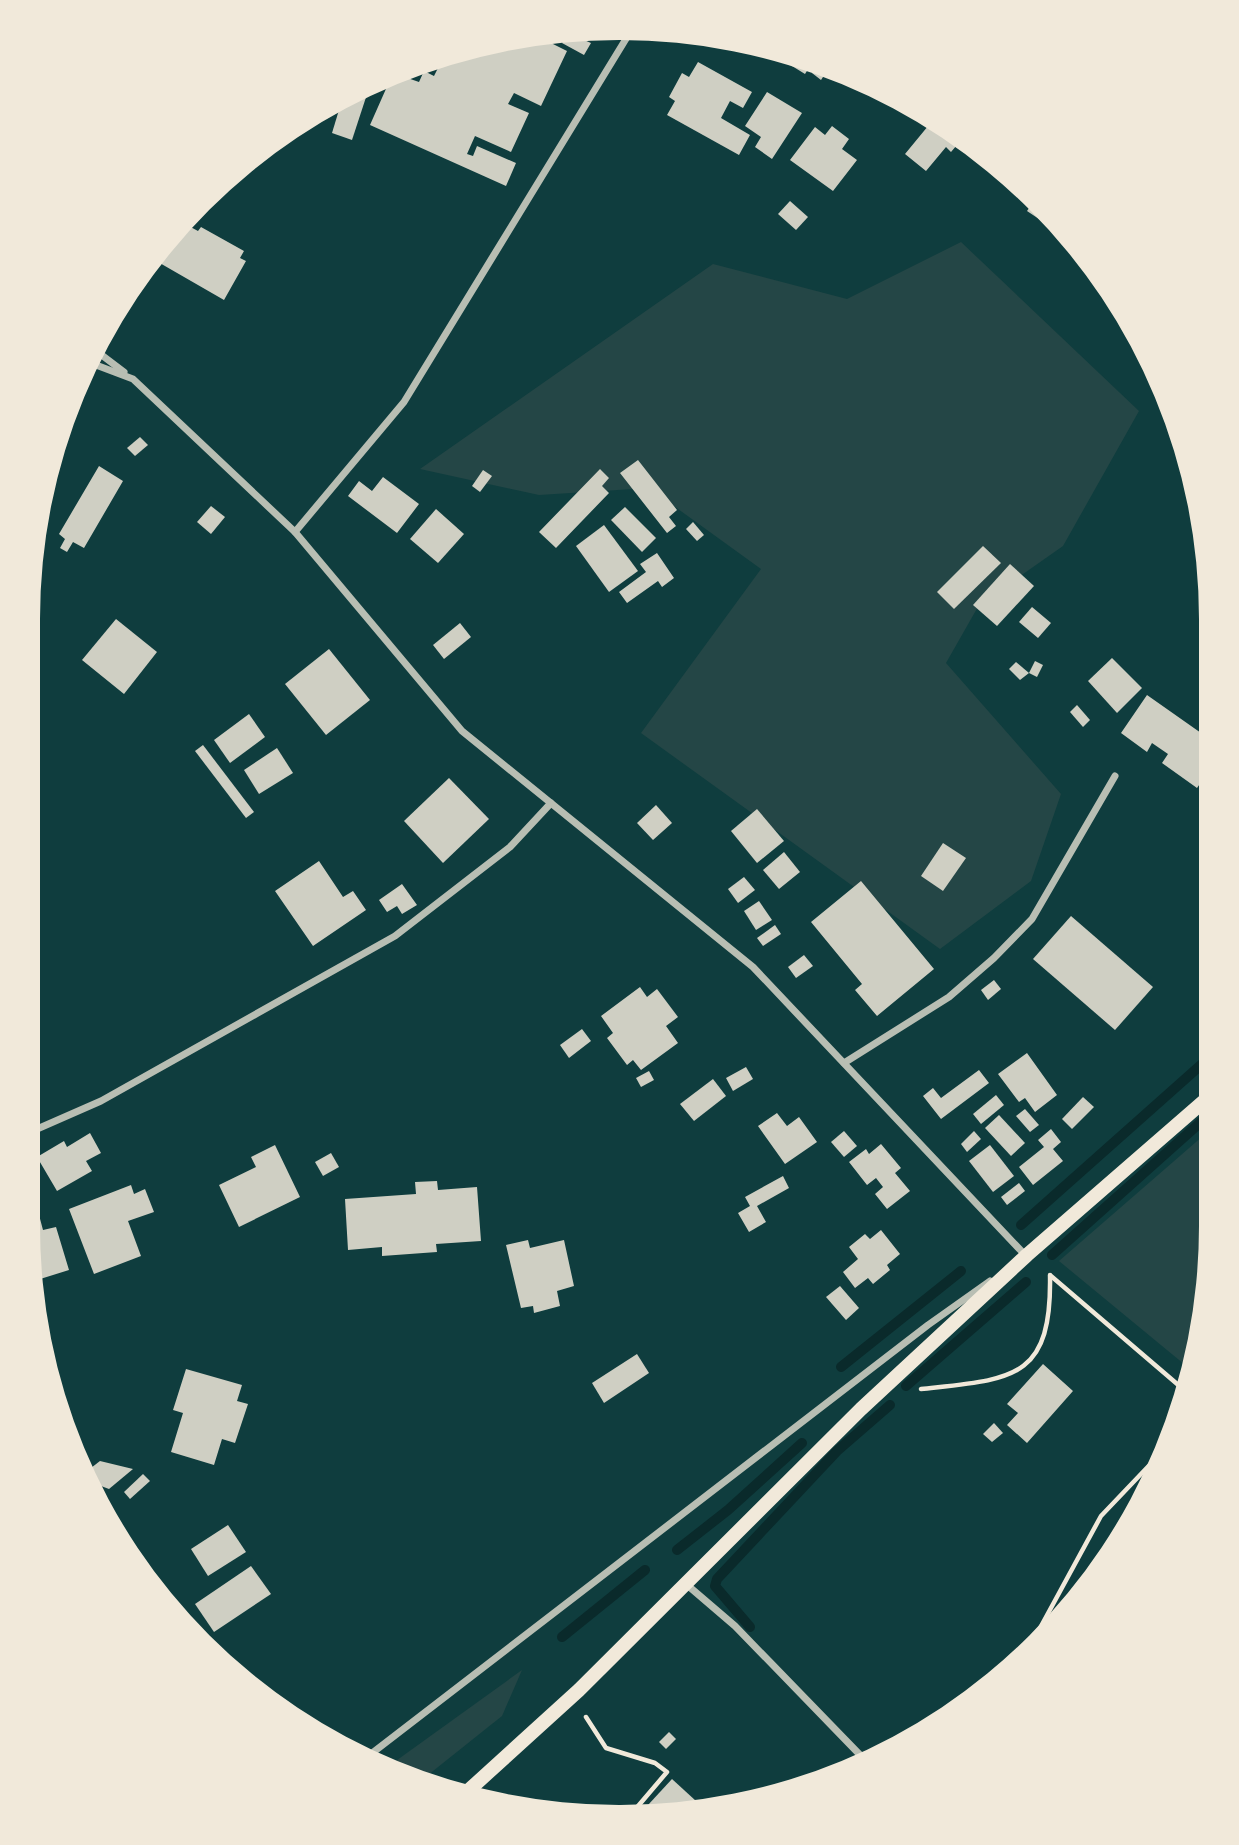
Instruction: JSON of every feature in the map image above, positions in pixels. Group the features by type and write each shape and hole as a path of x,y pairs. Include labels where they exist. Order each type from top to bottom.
{"main road":[{"path":"474,1786 573,1696 860,1409 1027,1255 1199,1105"}],"street":[{"path":"295,532 404,402 625,40"},
{"path":"104,357 133,379 295,532 462,732 753,967 1027,1255 928,1325 375,1751"},
{"path":"99,366 133,379"},
{"path":"844,1063 949,997 994,958 1032,919 1115,776"},
{"path":"40,1128 101,1101 395,936 510,847 551,803"},
{"path":"684,1583 735,1626 858,1753"}],"path":[{"path":"1027,1255 1176,1383"},
{"path":"919,1390 977,1383 1019,1371 1042,1345 1051,1305 1050,1275"},
{"path":"1047,1616 1101,1516 1144,1471"},
{"path":"573,1696 606,1748 655,1763 667,1772 639,1804"}],"shaded area":[{"path":"961,242 1139,411 1063,546 979,605 946,663 1061,794 1031,881 940,949 641,733 761,569 649,488 539,495 420,469 713,264 847,299"},
{"path":"1199,1139 1198,1263 1182,1363 1059,1261"},
{"path":"522,1670 502,1716 430,1773 397,1760"}],"building":[{"path":"586,41 591,43 584,55 562,43"},
{"path":"553,44 567,51 541,106 514,93 508,104 529,113 511,152 475,136 467,154 473,156 477,146 516,163 506,186 370,125 386,90 411,79 419,82 422,75 428,73 434,76 437,70 506,51"},
{"path":"698,62 752,92 743,108 730,101 721,118 750,135 739,155 667,115 675,101 669,97 682,73 689,77"},
{"path":"767,92 802,113 772,159 755,147 761,137 745,126"},
{"path":"365,99 352,140 332,133 338,114"},
{"path":"832,126 849,139 842,149 857,160 833,191 790,160 815,127 825,135"},
{"path":"926,129 955,148 951,152 946,147 926,171 905,154"},
{"path":"790,201 808,217 796,230 778,214"},
{"path":"201,227 244,251 240,258 246,261 224,300 162,264 193,228 198,231"},
{"path":"140,437 148,445 135,456 127,448"},
{"path":"638,460 677,510 669,517 676,526 667,533 620,473"},
{"path":"99,466 123,481 84,548 73,542 67,552 60,548 65,539 59,534"},
{"path":"600,469 609,478 602,486 609,493 556,548 539,532"},
{"path":"483,470 492,476 480,492 472,486"},
{"path":"383,477 419,504 397,533 348,496 359,481 372,491"},
{"path":"211,506 225,517 211,534 197,522"},
{"path":"625,507 656,538 642,552 611,520"},
{"path":"436,509 464,534 438,563 410,539"},
{"path":"693,522 704,535 697,541 686,529"},
{"path":"604,525 638,571 609,592 576,546"},
{"path":"983,546 1001,563 954,609 937,592"},
{"path":"657,553 674,578 662,587 658,581 627,603 619,592 646,572 640,564"},
{"path":"1010,564 1034,586 997,626 973,605"},
{"path":"1032,607 1051,623 1038,638 1019,622"},
{"path":"116,619 157,652 124,694 82,660"},
{"path":"460,623 471,637 444,659 433,645"},
{"path":"329,649 370,700 326,735 285,684"},
{"path":"1112,658 1142,688 1117,713 1088,681"},
{"path":"1035,661 1043,665 1037,677 1029,673"},
{"path":"1016,662 1029,673 1020,680 1009,669"},
{"path":"1147,695 1199,732 1199,785 1197,788 1162,763 1168,754 1152,743 1147,752 1121,733"},
{"path":"1077,705 1090,720 1083,727 1070,712"},
{"path":"249,714 265,737 230,763 214,740"},
{"path":"203,745 254,812 246,818 195,751"},
{"path":"277,748 293,773 259,794 244,770"},
{"path":"449,778 489,819 443,863 404,821"},
{"path":"656,805 672,823 653,840 637,823"},
{"path":"757,809 784,841 757,863 731,831"},
{"path":"943,843 966,858 943,891 921,876"},
{"path":"784,852 800,872 779,889 763,870"},
{"path":"319,861 343,897 353,891 366,910 313,946 275,891"},
{"path":"744,877 755,890 738,903 728,889"},
{"path":"861,881 934,969 877,1016 855,990 862,984 811,922"},
{"path":"402,884 417,905 402,914 397,906 387,912 379,900"},
{"path":"759,901 772,920 756,930 744,911"},
{"path":"1071,916 1153,987 1115,1030 1033,959"},
{"path":"775,925 781,934 763,946 757,938"},
{"path":"804,955 813,966 796,978 788,967"},
{"path":"994,980 1001,989 988,1000 981,990"},
{"path":"640,987 647,997 657,989 678,1017 666,1026 678,1043 641,1070 633,1060 627,1065 607,1038 613,1033 601,1016"},
{"path":"582,1029 591,1041 569,1058 560,1045"},
{"path":"1027,1053 1057,1095 1035,1112 1025,1098 1019,1102 998,1074"},
{"path":"746,1067 753,1079 733,1091 726,1078"},
{"path":"979,1070 989,1083 941,1119 923,1096 933,1088 941,1098"},
{"path":"649,1071 654,1080 641,1087 636,1078"},
{"path":"713,1079 726,1096 694,1121 680,1104"},
{"path":"996,1095 1004,1105 981,1124 973,1114"},
{"path":"1083,1097 1094,1107 1072,1129 1062,1119"},
{"path":"1025,1109 1039,1125 1030,1132 1016,1116"},
{"path":"777,1113 787,1126 799,1117 817,1142 785,1164 758,1126"},
{"path":"999,1115 1025,1143 1011,1156 985,1128"},
{"path":"1051,1129 1061,1142 1053,1149 1063,1161 1033,1185 1019,1167 1044,1147 1038,1140"},
{"path":"844,1131 857,1146 844,1157 831,1142"},
{"path":"974,1131 981,1139 967,1152 961,1144"},
{"path":"90,1133 101,1153 86,1161 92,1171 57,1191 40,1162 40,1155 64,1141 67,1147"},
{"path":"881,1144 901,1168 895,1173 910,1191 887,1209 875,1194 883,1187 876,1178 867,1185 849,1162 866,1149 869,1154"},
{"path":"275,1145 300,1197 239,1227 219,1185 256,1167 251,1157"},
{"path":"990,1145 1014,1176 993,1192 969,1161"},
{"path":"331,1153 339,1167 323,1176 315,1162"},
{"path":"783,1176 789,1188 757,1206 766,1222 749,1232 738,1213 750,1206 745,1197"},
{"path":"437,1181 438,1190 477,1187 481,1241 436,1244 437,1252 382,1256 382,1247 348,1250 345,1199 416,1194 415,1182"},
{"path":"1019,1183 1025,1191 1007,1205 1001,1197"},
{"path":"131,1185 134,1194 145,1189 154,1212 128,1221 141,1256 94,1274 69,1209"},
{"path":"40,1219 43,1230 56,1227 69,1270 43,1278"},
{"path":"881,1230 900,1254 887,1265 890,1270 873,1284 868,1278 855,1288 843,1272 858,1259 849,1247 865,1234 870,1239"},
{"path":"528,1240 530,1248 564,1240 574,1286 557,1291 560,1306 534,1313 533,1306 521,1308 506,1245"},
{"path":"840,1286 859,1308 846,1320 826,1297"},
{"path":"637,1354 649,1373 604,1403 592,1383"},
{"path":"1043,1364 1073,1391 1027,1443 1007,1425 1018,1413 1007,1404"},
{"path":"186,1369 242,1385 237,1401 248,1404 235,1443 222,1439 214,1465 171,1452 183,1413 173,1410"},
{"path":"994,1423 1003,1433 992,1442 983,1434"},
{"path":"100,1461 133,1469 109,1489 102,1487 93,1466"},
{"path":"143,1474 150,1481 130,1499 124,1492"},
{"path":"228,1525 246,1552 208,1576 191,1549"},
{"path":"251,1566 271,1594 214,1632 195,1604"},
{"path":"669,1732 676,1739 666,1749 659,1742"},
{"path":"672,1779 695,1800 657,1804 649,1804"}],"waterway":[{"path":"1021,1225 1199,1067"},
{"path":"1052,1255 1199,1124"},
{"path":"841,1367 961,1271"},
{"path":"906,1386 1026,1282"},
{"path":"750,1627 715,1586 717,1579 837,1451 890,1405"},
{"path":"677,1550 728,1510 802,1443"},
{"path":"562,1637 645,1570"}]}
